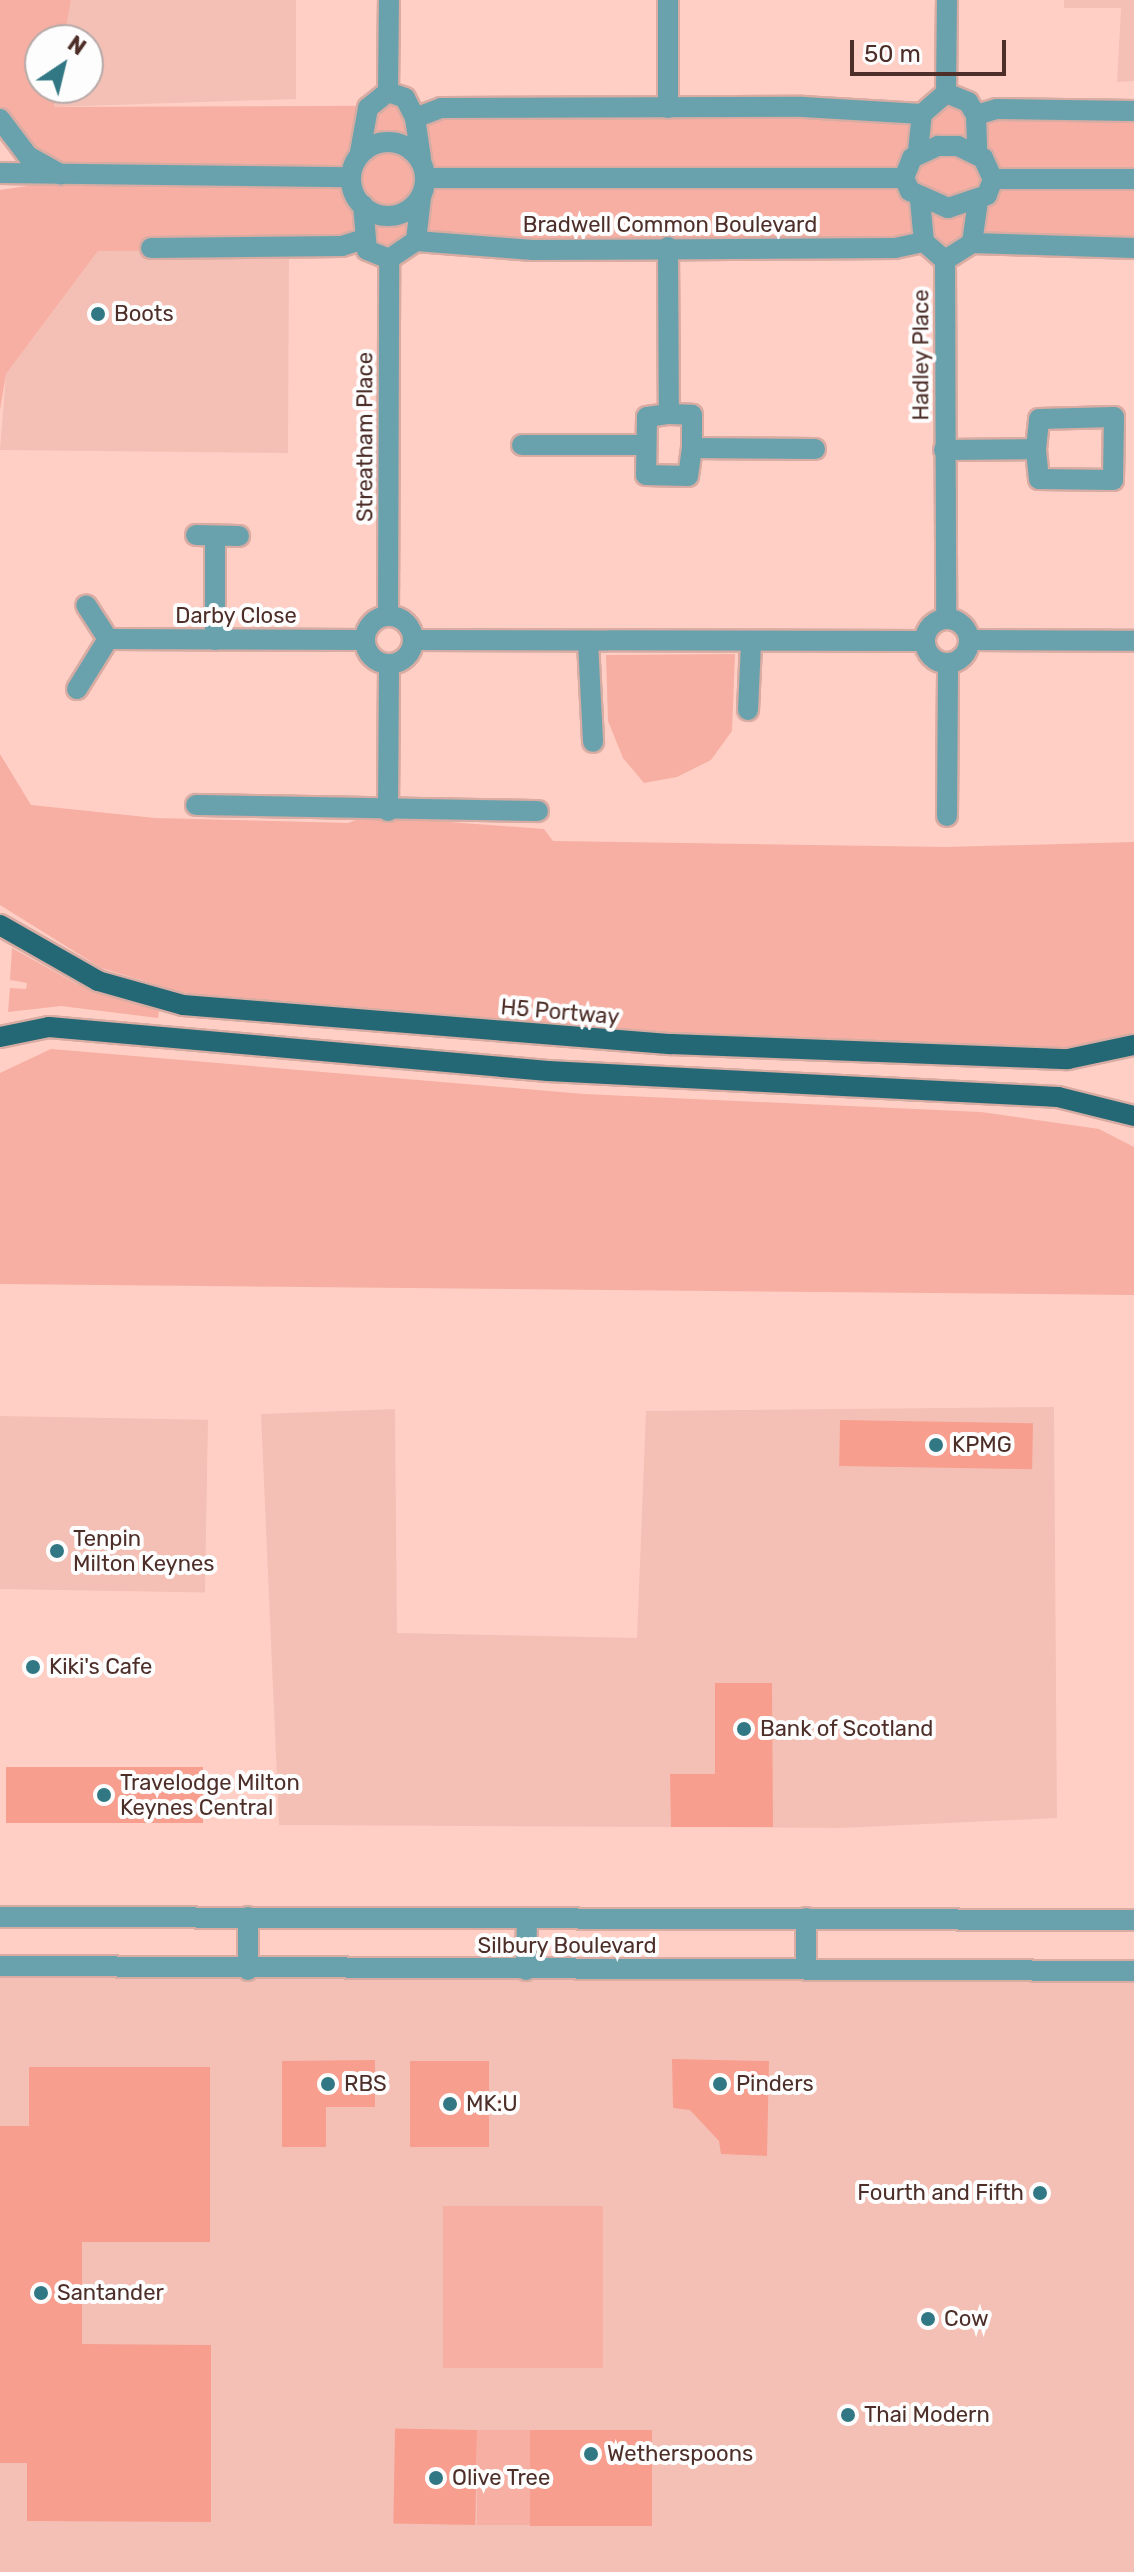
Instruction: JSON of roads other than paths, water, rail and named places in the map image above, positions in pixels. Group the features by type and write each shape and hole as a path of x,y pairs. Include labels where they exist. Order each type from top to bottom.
{"main road":[{"name":"H5 Portway","path":"0,925 98,981 183,1005 661,1043 1068,1059 1134,1045"},
{"path":"0,1037 49,1027 532,1070 1058,1097 1134,1116"}],"street":[{"path":"388,92 389,0"},
{"path":"668,0 668,108"},
{"path":"415,118 441,108 668,108 922,114 946,93 947,0"},
{"path":"349,177 363,205 363,239 367,250 389,259 416,241 425,188 415,118 405,98 388,92"},
{"path":"349,177 360,152 368,108 388,92"},
{"path":"946,93 968,102 976,115 977,153 993,179"},
{"path":"976,115 997,109 1134,111"},
{"path":"922,114 918,151 904,178 920,200 924,242 945,260 972,243 1134,248"},
{"path":"0,119 28,156 63,175"},
{"path":"360,152 392,144 421,158"},
{"path":"918,151 958,146 977,153"},
{"path":"0,173 349,177"},
{"path":"0,180 28,175"},
{"name":"Bradwell Common Boulevard","path":"425,188 904,178"},
{"path":"993,179 1134,179"},
{"path":"972,243 978,201 993,179"},
{"path":"363,205 388,214 425,188"},
{"path":"920,200 948,208 978,201"},
{"path":"151,248 342,246 363,239"},
{"name":"Bradwell Common Boulevard","path":"416,241 533,250 895,248 924,242"},
{"path":"668,247 669,414"},
{"name":"Streatham Place","path":"388,615 389,259"},
{"name":"Hadley Place","path":"945,260 946,618"},
{"path":"692,415 688,476 646,475 643,445 647,417 692,415"},
{"path":"1114,417 1113,480 1039,479 1036,449 1039,419 1114,417"},
{"path":"522,445 643,445"},
{"path":"692,448 815,449"},
{"name":"Hadley Place","path":"944,450 1036,449"},
{"path":"215,640 206,535 239,536"},
{"path":"77,689 108,639 86,605"},
{"path":"388,615 408,626 413,640 403,659 389,664 369,654 365,640 369,626 388,615"},
{"path":"946,618 965,627 969,640 966,654 948,664 934,660 924,641 933,623 946,618"},
{"name":"Darby Close","path":"108,639 365,640"},
{"path":"413,640 751,644 924,641"},
{"path":"969,640 1134,641"},
{"path":"588,642 593,742"},
{"path":"748,710 751,644"},
{"path":"388,811 389,664"},
{"path":"947,816 948,664"},
{"path":"196,805 388,811 538,811"},
{"name":"Silbury Boulevard","path":"0,1917 1134,1920"},
{"path":"248,1917 248,1970"},
{"path":"526,1970 527,1918"},
{"path":"806,1918 806,1968"},
{"name":"Silbury Boulevard","path":"0,1966 248,1970 806,1968 1134,1971"}],"place":[{"name":"Boots","path":"98,314"},
{"name":"KPMG","path":"936,1445"},
{"name":"Tenpin Milton Keynes","path":"57,1551"},
{"name":"Kiki's Cafe","path":"33,1667"},
{"name":"Bank of Scotland","path":"744,1729"},
{"name":"Travelodge Milton Keynes Central","path":"104,1795"},
{"name":"RBS","path":"328,2084"},
{"name":"Pinders","path":"720,2084"},
{"name":"MK:U","path":"450,2104"},
{"name":"Fourth and Fifth","path":"1040,2193"},
{"name":"Santander","path":"41,2293"},
{"name":"Cow","path":"928,2319"},
{"name":"Thai Modern","path":"848,2415"},
{"name":"Wetherspoons","path":"591,2454"},
{"name":"Olive Tree","path":"436,2478"}]}
